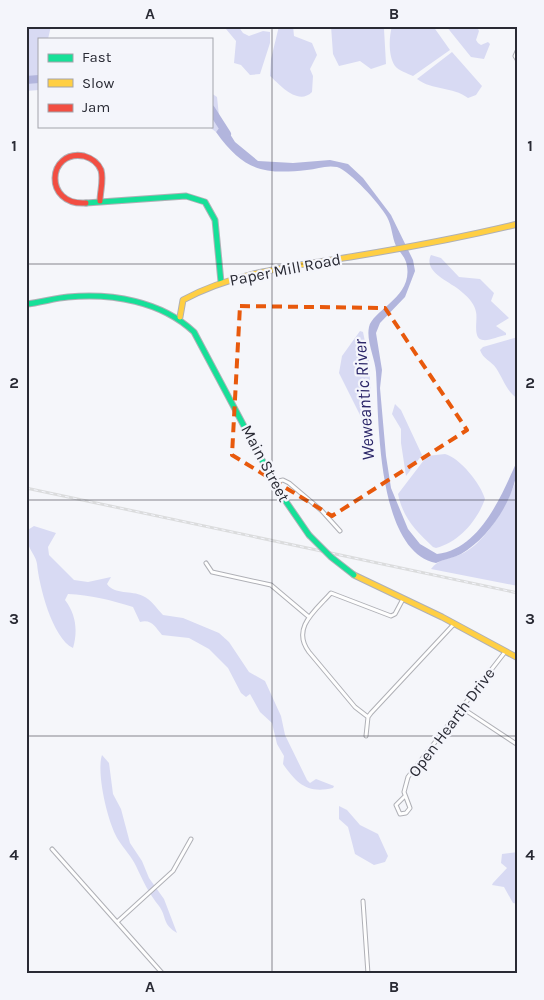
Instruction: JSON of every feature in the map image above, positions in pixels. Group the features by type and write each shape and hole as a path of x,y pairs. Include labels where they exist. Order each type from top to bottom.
{"street":[{"path":"518,49 515,56 518,61"},
{"path":"100,201 102,179 98,165 86,156 78,154 64,159 58,165 54,178 59,194 73,203 186,196 200,199 209,207 215,220 220,282"},
{"name":"Paper Mill Road","path":"180,317 183,300 191,294 220,282 254,273 443,242 518,224"},
{"path":"26,304 68,296 90,295 144,305 180,317"},
{"name":"Main Street","path":"180,317 194,332 204,348 274,482 309,535 331,557 354,575 518,658"},
{"path":"274,482 284,480 289,483 322,511 340,531"},
{"path":"206,563 212,572 271,585 309,617"},
{"path":"368,717 355,707 302,643 303,629 309,617 330,593 391,616 395,614 402,599"},
{"path":"366,736 368,717 454,624"},
{"name":"Open Hearth Drive","path":"405,796 396,804 400,814 406,813 410,808 404,792 408,778 506,651"},
{"path":"462,708 518,745"},
{"path":"117,922 173,871 191,839"},
{"path":"52,849 163,974"},
{"path":"363,902 368,974"}],"highlighted area":[{"path":"240,306 385,308 467,430 332,516 232,455"}],"shaded area":[{"path":"26,26 51,26 48,38 38,38 38,90 26,91"},
{"path":"229,26 238,26 243,33 249,36 263,31 270,32 270,43 260,74 250,75 241,65 234,63 236,41 226,29"},
{"path":"279,26 293,26 294,36 312,43 317,55 310,69 313,76 312,92 307,96 301,97 290,93 270,76 271,59"},
{"path":"331,26 378,26 384,29 386,64 371,69 360,61 339,66 333,54"},
{"path":"392,26 433,26 450,50 413,76 399,69 393,62 390,46"},
{"path":"446,26 477,27 479,31 476,40 478,43 481,45 488,42 490,44 484,59 471,57"},
{"path":"452,52 482,86 476,95 468,98 456,92 423,83 417,79"},
{"path":"212,94 217,97 219,116 223,123 216,132 211,128"},
{"path":"223,123 235,142 258,161 293,163 330,160 348,164 363,178 391,215 413,260 415,271 405,297 380,323 376,333 382,370 380,388 391,488 408,529 420,544 437,554 452,550 466,542 488,518 505,488 518,459 513,486 501,513 483,536 461,554 436,563 416,553 402,534 391,509 380,449 376,372 368,332 372,320 400,293 405,284 407,274 406,262 396,246 387,217 364,189 337,167 329,166 278,172 255,167 245,162 235,155 216,132"},
{"path":"431,255 441,258 459,277 480,279 494,293 491,301 509,318 496,326 506,335 488,340 480,339 476,333 476,315 473,304 459,289 435,272 429,261"},
{"path":"360,331 363,332 369,361 372,419 363,421 339,373 342,356"},
{"path":"518,337 518,399 506,385 496,368 483,356 480,350 483,347"},
{"path":"395,404 401,410 422,455 406,476 401,429 392,414"},
{"path":"445,454 451,456 469,472 485,499 472,523 460,536 436,548 411,524 403,510 398,494 427,456"},
{"path":"518,475 518,586 431,569 437,563 469,550 478,542 495,521 509,497"},
{"path":"34,526 56,533 48,547 49,555 74,580 88,582 111,577 107,584 114,590 143,596 163,615 183,618 219,633 229,642 249,672 265,681 281,716 285,735 307,780 310,783 316,779 334,786 333,788 317,790 304,786 293,777 283,764 284,756 277,744 272,723 260,712 250,694 246,697 241,693 228,668 209,649 189,638 162,635 150,623 140,622 133,607 100,598 68,594 65,600 72,611 75,623 73,648 66,642 59,634 48,610 36,560 26,537 26,531"},
{"path":"102,755 109,763 113,794 121,809 130,843 142,861 149,878 164,899 177,933 169,927 134,863 115,833 104,799 101,774"},
{"path":"339,806 347,810 360,825 378,834 388,856 385,862 374,865 355,854 348,827 339,819"},
{"path":"518,852 518,904 513,903 504,887 492,885 507,868 501,863 502,854"}],"waterway":[{"name":"Weweantic River","path":"26,80 38,79"},
{"name":"Weweantic River","path":"212,111 227,134"}],"railway":[{"path":"26,488 518,593"}],"traffic: fast":[{"path":"86,203 186,196 205,202 215,220 221,282"},
{"path":"26,304 68,297 102,296 135,301 151,306 181,321 194,332 278,490 309,535"},
{"path":"309,535 331,557 354,575"}],"traffic: slow":[{"path":"180,317 183,300 203,290 245,276 437,242 518,224"},
{"path":"354,575 442,617 518,658"}],"traffic: jam":[{"path":"86,203 72,202 62,196 57,188 55,178 57,169 63,161 72,156 87,157 100,167 102,178 100,201"}]}
